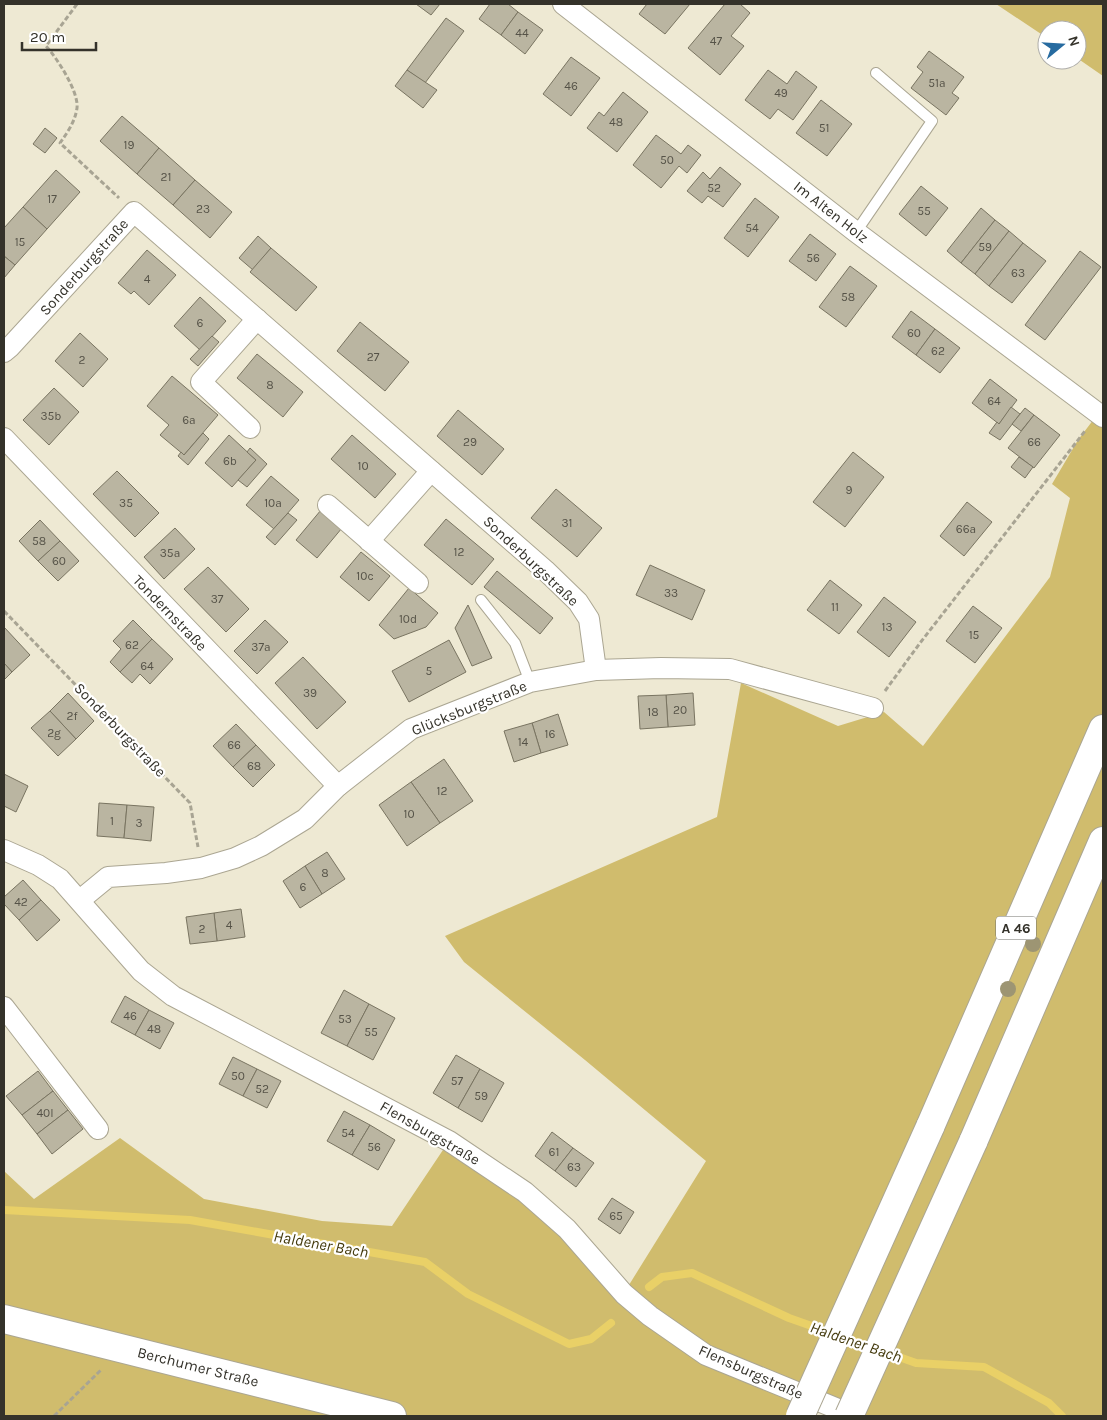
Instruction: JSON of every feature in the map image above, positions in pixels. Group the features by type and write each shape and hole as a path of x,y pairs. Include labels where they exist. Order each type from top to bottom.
{"main road":[{"name":"A 46","path":"800,1416 930,1127 1103,729"},
{"path":"849,1416 974,1142 1103,841"},
{"name":"Berchumer Straße","path":"4,1319 392,1416"}],"street":[{"name":"Im Alten Holz","path":"563,4 856,232 1101,415"},
{"name":"Sonderburgstraße","path":"4,352 134,212 545,570 578,602 589,618 596,670"},
{"path":"250,428 201,382 257,319"},
{"name":"Tondernstraße","path":"4,438 338,786"},
{"path":"368,541 431,471"},
{"path":"328,504 418,583"},
{"name":"Glücksburgstraße","path":"80,900 108,877 166,873 201,868 234,858 261,846 305,819 338,786 411,729 530,682 596,670 661,668 730,669 873,708"},
{"name":"Flensburgstraße","path":"4,850 38,865 60,878 141,971 174,996 449,1141 525,1192 567,1229 624,1294 677,1336 706,1354 855,1416"},
{"path":"4,1008 98,1129"}],"lane":[{"path":"856,232 932,121 876,73"},
{"path":"481,600 515,643 530,682"}],"path":[{"path":"77,4 46,46 74,92 77,107 71,128 60,143 134,212"},
{"path":"873,708 920,643 1101,415"},
{"name":"Sonderburgstraße","path":"4,611 190,802 201,868"},
{"path":"54,1416 105,1366 104,1344"}],"shaded area":[{"path":"996,4 1103,4 1103,76 1087,65 1087,20 1037,20 1037,31"},
{"path":"1103,407 1103,1416 855,1416 809,1397 800,1416 4,1416 4,1171 34,1199 120,1138 204,1199 322,1221 392,1226 449,1141 525,1192 624,1293 706,1161 464,962 445,936 717,817 741,683 838,726 884,712 923,746 1050,577 1070,498 1052,484 1078,440"}],"building":[{"path":"416,4 440,4 431,15"},
{"path":"490,4 508,4 518,12 501,35 479,19"},
{"path":"647,4 690,4 665,34 639,14"},
{"path":"725,4 740,4 750,13 731,36 744,46 720,75 688,48"},
{"path":"518,12 543,30 525,54 501,35"},
{"path":"446,18 464,31 425,83 407,70"},
{"path":"929,51 964,77 952,93 959,98 946,115 911,88 923,72 917,67"},
{"path":"571,57 600,78 571,116 543,94"},
{"path":"407,70 437,90 423,108 395,86"},
{"path":"768,70 787,84 796,71 817,87 793,120 778,109 770,119 745,100"},
{"path":"623,92 648,112 617,152 587,128 599,112 604,116"},
{"path":"821,100 852,124 827,156 796,133"},
{"path":"122,116 159,148 137,174 100,141"},
{"path":"45,128 57,138 45,153 33,144"},
{"path":"656,135 681,154 688,145 701,155 687,173 679,166 661,188 633,165"},
{"path":"159,148 195,180 173,205 137,174"},
{"path":"720,167 741,184 723,207 708,196 702,203 687,191 703,172 710,179"},
{"path":"56,170 80,192 47,229 23,207"},
{"path":"195,180 232,212 210,238 173,205"},
{"path":"921,186 948,208 926,236 899,214"},
{"path":"755,198 779,217 748,257 724,238"},
{"path":"23,207 47,229 15,265 4,256 4,228"},
{"path":"981,208 995,220 961,263 947,251"},
{"path":"995,220 1009,231 975,274 961,263"},
{"path":"1009,231 1023,243 989,286 975,274"},
{"path":"810,234 836,254 816,281 789,261"},
{"path":"258,236 271,248 253,270 239,258"},
{"path":"1023,243 1046,261 1012,303 989,286"},
{"path":"271,248 317,287 296,311 250,272"},
{"path":"147,250 176,275 149,305 134,291 131,294 118,283"},
{"path":"1080,251 1101,267 1045,340 1025,325"},
{"path":"4,256 15,265 4,278"},
{"path":"850,266 877,286 846,327 819,307"},
{"path":"200,297 226,321 200,350 174,326"},
{"path":"911,311 935,329 916,355 892,337"},
{"path":"360,322 409,362 385,391 337,351"},
{"path":"935,329 960,348 940,373 916,355"},
{"path":"80,333 108,359 83,387 55,361"},
{"path":"212,336 219,342 198,366 190,359"},
{"path":"257,354 303,392 283,417 237,378"},
{"path":"172,376 218,415 184,455 160,435 169,425 147,406"},
{"path":"990,379 1017,400 999,424 972,403"},
{"path":"54,388 79,412 49,445 23,420"},
{"path":"1011,407 1020,414 1000,440 989,433 997,422 999,424"},
{"path":"1025,408 1034,415 1021,431 1012,424"},
{"path":"458,410 504,449 482,475 437,436"},
{"path":"1034,415 1060,435 1034,468 1008,448"},
{"path":"203,433 209,439 188,465 178,456 181,452 184,455"},
{"path":"229,435 256,460 232,487 205,463"},
{"path":"352,435 396,474 375,498 331,459"},
{"path":"250,448 267,464 247,487 238,480 256,460 247,452"},
{"path":"853,452 884,477 845,527 813,502"},
{"path":"1019,457 1033,467 1025,478 1011,467"},
{"path":"117,471 159,513 135,537 93,494"},
{"path":"271,476 299,500 274,529 246,505"},
{"path":"556,489 602,528 577,557 531,518"},
{"path":"967,502 992,522 964,556 940,536"},
{"path":"321,510 342,528 317,558 296,540"},
{"path":"288,513 297,520 275,545 266,537"},
{"path":"446,519 494,559 472,585 424,545"},
{"path":"40,520 60,541 38,561 19,541"},
{"path":"175,528 195,549 164,579 144,557"},
{"path":"60,541 79,561 58,581 38,561"},
{"path":"361,552 390,576 369,601 340,577"},
{"path":"650,565 705,590 692,620 636,595"},
{"path":"208,567 249,609 226,632 184,589"},
{"path":"497,571 553,618 540,634 484,587"},
{"path":"830,580 862,605 839,634 807,610"},
{"path":"409,588 438,613 426,627 394,639 379,625"},
{"path":"884,597 916,622 889,657 857,632"},
{"path":"468,605 492,658 472,666 455,628"},
{"path":"973,606 1002,628 975,663 946,641"},
{"path":"133,620 152,639 120,672 110,662 121,649 113,641"},
{"path":"265,620 288,642 257,674 234,651"},
{"path":"4,627 30,655 12,672 4,663"},
{"path":"152,639 173,659 150,684 140,674 132,683 120,672"},
{"path":"449,640 466,672 409,702 392,671"},
{"path":"303,657 346,702 317,729 275,683"},
{"path":"4,663 12,672 4,680"},
{"path":"68,693 94,721 76,739 50,711"},
{"path":"693,693 695,725 668,727 666,695"},
{"path":"666,695 668,727 640,729 638,696"},
{"path":"50,711 76,739 58,756 31,728"},
{"path":"558,714 568,745 541,753 532,723"},
{"path":"532,723 541,753 514,762 504,731"},
{"path":"236,724 256,745 233,767 213,746"},
{"path":"256,745 275,765 253,787 233,767"},
{"path":"444,759 473,801 440,823 411,782"},
{"path":"4,774 28,786 16,812 4,806"},
{"path":"411,782 440,823 407,846 379,805"},
{"path":"99,803 127,805 124,838 97,836"},
{"path":"127,805 154,807 151,841 124,838"},
{"path":"327,852 345,879 322,894 305,866"},
{"path":"305,866 322,894 300,908 283,881"},
{"path":"23,880 41,900 19,920 4,904 4,897"},
{"path":"41,900 60,920 37,941 19,920"},
{"path":"241,909 245,937 217,941 214,913"},
{"path":"214,913 217,941 190,944 186,917"},
{"path":"344,990 369,1004 347,1046 321,1033"},
{"path":"125,996 149,1010 135,1035 111,1022"},
{"path":"369,1004 395,1018 373,1060 347,1046"},
{"path":"149,1010 174,1023 160,1049 135,1035"},
{"path":"456,1055 480,1069 458,1108 433,1093"},
{"path":"233,1057 257,1069 243,1096 219,1084"},
{"path":"257,1069 281,1081 267,1108 243,1096"},
{"path":"480,1069 504,1083 482,1122 458,1108"},
{"path":"38,1071 53,1091 22,1115 6,1096"},
{"path":"53,1091 68,1110 37,1134 22,1115"},
{"path":"68,1110 83,1129 52,1154 37,1134"},
{"path":"344,1111 370,1125 352,1155 327,1141"},
{"path":"370,1125 395,1140 378,1170 352,1155"},
{"path":"552,1132 573,1148 555,1171 535,1156"},
{"path":"573,1148 594,1163 576,1187 555,1171"},
{"path":"612,1198 634,1212 620,1234 598,1219"}],"waterway":[{"name":"Haldener Bach","path":"4,1210 190,1220 425,1262 468,1294 569,1344 591,1339 611,1323"},
{"name":"Haldener Bach","path":"649,1287 662,1277 692,1273 789,1318 916,1363 984,1367 1049,1403 1062,1416"}]}
